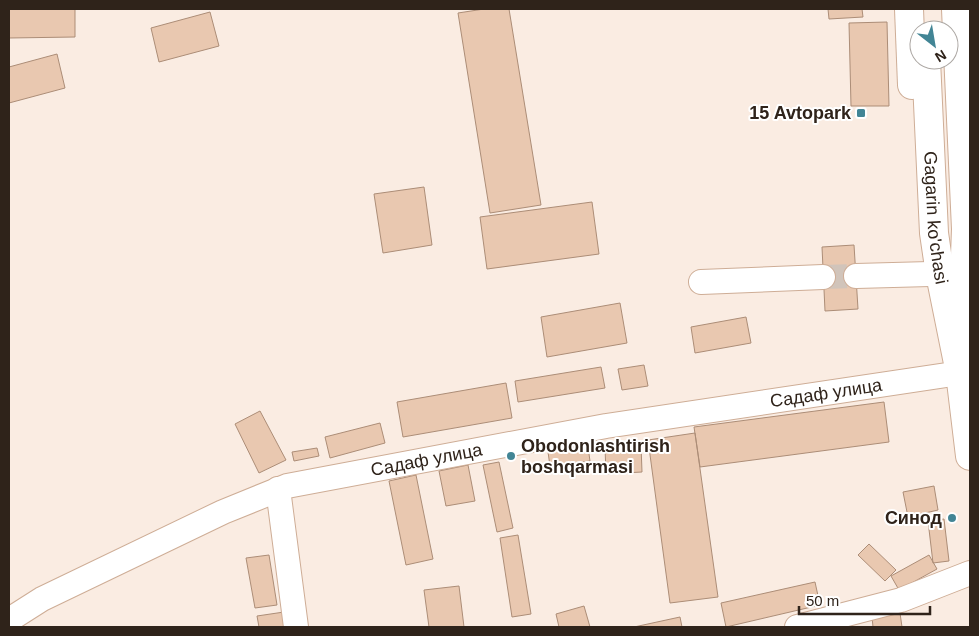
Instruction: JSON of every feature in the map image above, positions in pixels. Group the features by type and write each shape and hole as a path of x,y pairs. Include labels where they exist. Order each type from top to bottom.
{"main road":[{"path":"909,9 917,184 926,259 930,274 960,293"},
{"name":"Gagarin ko'chasi","path":"956,9 966,229 960,293 970,456"},
{"name":"Gagarin ko'chasi","path":"926,70 934,233 960,293"}],"street":[{"path":"856,276 930,274"},
{"path":"700,282 823,277"},
{"name":"Садаф улица","path":"9,620 42,599 223,512 278,489 606,426 965,370"},
{"path":"278,489 296,627"},
{"path":"797,627 901,600 970,573"}],"building":[{"path":"9,9 75,9 75,37 9,38"},
{"path":"484,9 509,9 541,205 490,213 458,13"},
{"path":"828,9 862,9 863,17 829,19"},
{"path":"210,12 219,46 159,62 151,28"},
{"path":"887,22 889,106 851,106 849,23"},
{"path":"57,54 65,88 9,103 9,67"},
{"path":"424,187 432,245 383,253 374,194"},
{"path":"592,202 599,254 487,269 480,217"},
{"path":"854,245 858,309 825,311 822,247"},
{"path":"620,303 627,343 547,357 541,317"},
{"path":"746,317 751,343 695,353 691,327"},
{"path":"644,365 648,386 622,390 618,369"},
{"path":"601,367 605,388 518,402 515,381"},
{"path":"506,383 512,418 403,437 397,402"},
{"path":"884,402 889,442 700,467 694,427"},
{"path":"260,411 286,460 259,473 235,424"},
{"path":"380,423 385,443 330,458 325,437"},
{"path":"695,433 718,597 670,603 648,440"},
{"path":"587,440 590,461 550,466 547,445"},
{"path":"641,445 642,472 606,474 605,447"},
{"path":"317,448 319,456 294,461 292,452"},
{"path":"499,462 513,528 497,532 483,465"},
{"path":"468,465 475,501 446,506 439,471"},
{"path":"416,475 433,559 406,565 389,481"},
{"path":"934,486 938,510 908,517 903,492"},
{"path":"944,519 949,561 933,563 928,521"},
{"path":"518,535 531,614 512,617 500,538"},
{"path":"869,544 896,570 885,581 858,555"},
{"path":"269,555 277,605 255,608 246,558"},
{"path":"929,555 937,569 899,590 891,576"},
{"path":"815,582 820,605 726,627 721,603"},
{"path":"459,586 464,627 429,627 424,590"},
{"path":"584,606 590,627 559,627 556,614"},
{"path":"284,612 286,627 259,627 257,616"},
{"path":"900,613 902,627 873,627 872,617"},
{"path":"680,617 682,627 634,627"}],"tunnel":[{"path":"823,277 856,276"}],"place":[{"name":"15 Avtopark","path":"861,113"},
{"name":"Obodonlashtirish boshqarmasi","path":"511,456"},
{"name":"Синод","path":"952,518"}]}
